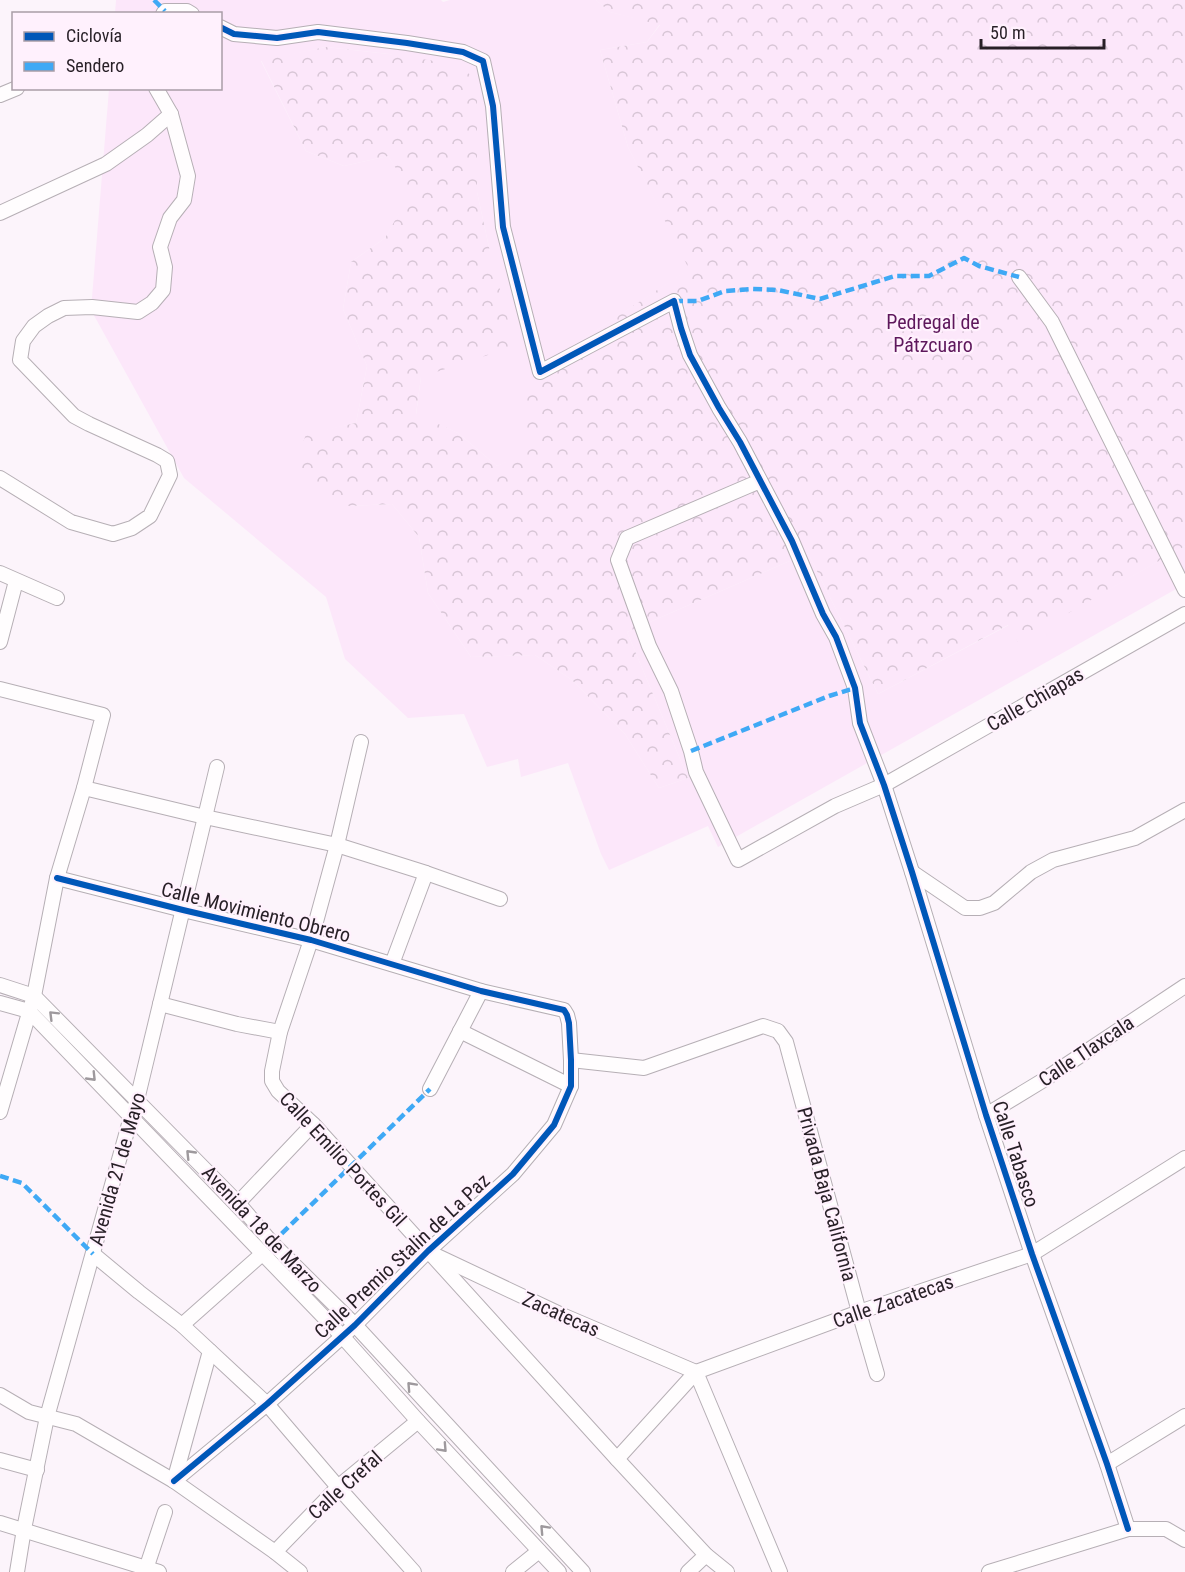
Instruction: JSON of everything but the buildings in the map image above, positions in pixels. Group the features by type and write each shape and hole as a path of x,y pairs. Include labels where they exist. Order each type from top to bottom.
{"street":[{"path":"164,12 189,12"},
{"name":"Calle Tabasco","path":"222,28 234,33 277,38 318,32 407,43 463,52 483,61 493,106 503,226 540,372 674,301 690,355 740,442 792,541 823,614 836,637 855,688 861,723 912,872 986,1115 1128,1529"},
{"path":"0,478 71,522 113,534 132,528 150,516 170,475 167,461 158,455 74,416 20,360 23,341 34,326 64,308 92,307 138,312 152,303 163,290 165,267 160,247 170,218 184,200 188,176 171,114 157,90"},
{"path":"0,213 106,164 147,135 171,114"},
{"path":"1019,277 1052,322 1185,590"},
{"name":"Calle Chiapas","path":"760,481 627,538 618,560 649,646 671,691 696,772 738,860 835,806 884,785 1185,614"},
{"path":"0,573 57,598"},
{"path":"0,642 16,581"},
{"path":"0,690 103,715 57,878 34,996 0,1112"},
{"name":"Calle Emilio Portes Gil","path":"361,742 337,845 311,940 280,1032 272,1081 278,1091 313,1124 617,1459 706,1554 727,1572"},
{"name":"Avenida 21 de Mayo","path":"17,1572 47,1417 137,1100 217,766"},
{"path":"84,788 337,845 500,899"},
{"path":"912,872 964,908 980,908 994,903 1031,872 1053,860 1135,838 1185,810"},
{"path":"392,964 426,873"},
{"name":"Calle Movimiento Obrero","path":"57,878 311,940 481,991 564,1010"},
{"name":"Avenida 18 de Marzo","path":"0,985 34,996 224,1188 272,1243 355,1325 584,1572"},
{"name":"Calle Tlaxcala","path":"986,1115 1042,1081 1185,986"},
{"path":"430,1089 481,991"},
{"path":"0,1003 29,1011"},
{"path":"160,1004 237,1024 280,1032"},
{"name":"Calle Premio Stalin de La Paz","path":"174,1481 267,1404 355,1325 428,1251 513,1174 554,1125 571,1086 569,1023 564,1010"},
{"name":"Avenida 18 de Marzo","path":"29,1011 342,1336 559,1572"},
{"name":"Privada Baja California","path":"571,1060 644,1068 764,1026 778,1031 786,1042 877,1374"},
{"path":"460,1031 571,1086"},
{"path":"238,1203 313,1124"},
{"name":"Calle Zacatecas","path":"617,1459 696,1372 859,1312 1032,1254 1185,1158"},
{"path":"210,1200 224,1188"},
{"name":"Zacatecas","path":"428,1251 562,1315 696,1372"},
{"path":"93,1254 182,1325 267,1404 414,1572"},
{"path":"182,1325 262,1254"},
{"path":"174,1481 210,1351"},
{"path":"696,1372 780,1572"},
{"path":"0,1395 29,1412 76,1424 174,1481 300,1572"},
{"path":"1107,1464 1185,1416"},
{"name":"Calle Crefal","path":"275,1552 338,1487 418,1421"},
{"path":"0,1460 37,1470"},
{"path":"0,1523 150,1571 165,1512"},
{"path":"989,1572 1128,1529 1166,1529 1185,1540"},
{"path":"513,1572 538,1551"},
{"path":"688,1572 706,1554"}],"green space":[{"path":"116,0 441,0 443,2 450,0 596,0 610,12 660,24 647,42 600,50 628,147 690,269 571,347 524,455 497,466 458,433 416,415 421,377 490,252 477,192 477,79 389,54 326,47 261,61 306,151 344,166 388,156 412,192 385,238 351,262 343,309 367,366 356,423 306,435 349,506 392,504 419,537 428,593 471,657 535,655 572,680 625,734 659,788 688,778 627,632 808,553 878,694 1009,625 1018,641 1185,546 1185,584 718,847 708,826 609,870 568,763 521,777 518,759 487,767 464,714 408,718 345,659 326,597 184,478 91,310 109,90 222,90 222,12 115,12"},
{"name":"Pedregal de Pátzcuaro","path":"596,0 1185,0 1185,546 1018,642 1008,625 878,694 808,553 627,632 688,778 659,788 625,734 572,680 535,655 471,657 428,593 419,537 392,504 349,506 293,473 306,434 356,423 367,366 343,309 351,262 385,238 411,192 388,156 344,166 306,151 261,60 326,47 454,64 477,79 477,192 515,346 421,377 416,414 458,433 497,466 523,454 523,396 571,347 689,269 628,147 600,50 647,42 660,25 610,12"}],"marked path":[{"path":"154,0 165,11"},
{"path":"674,301 698,301 725,291 753,289 778,290 820,299 895,276 929,276 964,258 979,266 1019,277"},
{"path":"691,751 829,696 855,688"},
{"path":"272,1243 430,1089"},
{"path":"0,1176 22,1183 93,1254"}],"cycle path":[{"path":"222,28 234,34 277,38 318,32 407,43 463,52 483,61 493,106 503,227 540,372 674,301 690,355 740,442 792,541 823,614 836,637 855,688 860,723 884,785 912,872 986,1115 1128,1529"},
{"path":"57,878 311,940 481,991 564,1010 569,1023 571,1086 554,1125 513,1174 428,1251 355,1325 267,1404 174,1481"}]}
